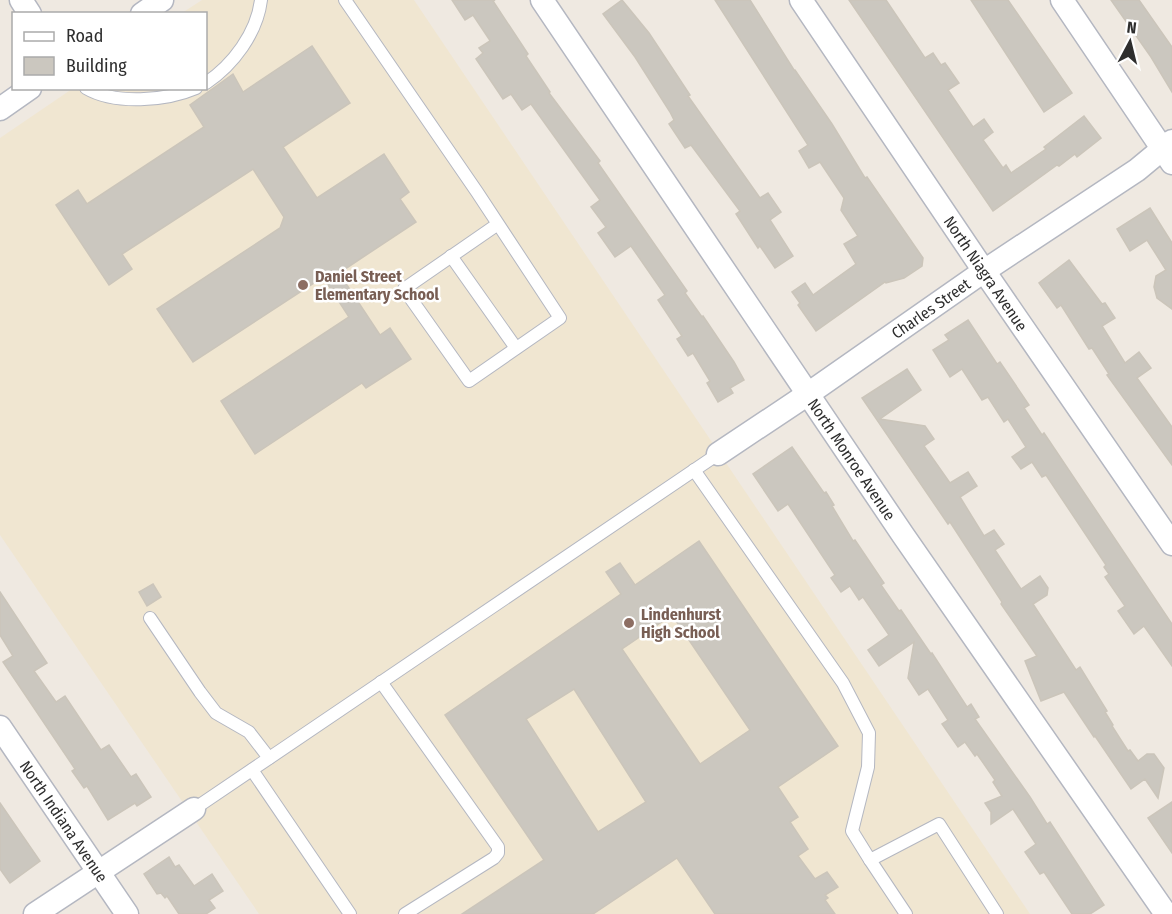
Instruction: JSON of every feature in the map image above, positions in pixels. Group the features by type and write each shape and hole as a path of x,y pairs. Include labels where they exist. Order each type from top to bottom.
{"street":[{"path":"145,12 162,0"},
{"name":"North Monroe Avenue","path":"542,0 903,535 1166,914"},
{"name":"North Niagra Avenue","path":"801,0 1172,544"},
{"path":"1062,0 1169,151"},
{"path":"0,109 27,90"},
{"name":"Charles Street","path":"718,454 984,271 1169,151"},
{"name":"North Indiana Avenue","path":"0,728 127,914"},
{"path":"35,914 194,809"}],"lane":[{"path":"207,82 234,58 244,44 253,27 261,0"},
{"path":"345,0 498,224 560,318 469,381 404,289 498,224"},
{"path":"92,90 111,96 137,99 165,98 191,90"},
{"path":"451,256 516,348"},
{"path":"194,809 718,454"},
{"path":"694,470 843,683 869,733 868,767 852,831 906,914"},
{"path":"150,618 216,713 249,732 269,758"},
{"path":"381,682 498,847 498,854 494,858 405,914"},
{"path":"252,770 350,914"},
{"path":"870,860 939,824 997,914"}],"shaded area":[{"name":"Daniel Street Elementary School","path":"202,0 414,0 1030,914 259,914 0,535 0,138 71,90 207,90 207,12 184,12"}],"building":[{"path":"452,0 495,0 493,1 528,54 526,56 549,93 600,161 598,163 734,362 744,380 730,388 733,393 718,402 707,383 710,381 693,353 688,356 677,339 682,336 658,300 665,295 631,246 615,257 598,233 606,227 591,207 600,200 531,104 522,110 511,94 503,99 476,59 483,53 479,48 490,41 489,39 473,15 465,20"},
{"path":"622,0 649,33 690,95 688,96 760,198 768,193 781,212 770,220 793,256 775,268 760,246 758,248 736,214 740,211 691,145 685,148 669,124 674,120 670,112 635,57 603,14"},
{"path":"715,0 750,0 865,178 867,177 923,258 922,266 904,278 885,282 816,331 792,292 805,283 813,295 856,264 844,244 858,236 841,210 844,198 820,162 809,168 799,151 808,145"},
{"path":"849,0 886,0 925,58 933,53 941,65 945,63 959,83 948,90 973,127 984,119 993,132 983,140 1003,168 1006,165 1011,173 1046,149 1044,147 1084,116 1101,138 1077,157 1075,154 1059,166 1057,165 993,211"},
{"path":"971,0 1008,0 1072,93 1044,112"},
{"path":"1111,0 1139,0 1172,47 1172,92 1151,57"},
{"path":"312,46 350,103 283,147 317,198 384,154 409,192 400,199 416,222 339,273 380,335 390,328 411,359 366,388 362,383 255,454 221,401 349,317 323,277 193,362 157,309 280,228 284,217 253,169 122,254 132,269 109,285 56,205 78,190 87,204 204,127 190,105 233,74 243,92"},
{"path":"1150,208 1172,243 1172,309 1157,298 1154,287 1156,276 1166,270 1147,240 1130,251 1117,229"},
{"path":"1069,260 1115,318 1102,326 1125,363 1139,352 1151,368 1137,378 1172,427 1172,465 1107,375 1109,374 1092,348 1089,349 1061,305 1057,308 1039,283"},
{"path":"968,320 997,364 1000,362 1029,405 1024,408 1042,435 1044,433 1172,624 1172,666 1144,626 1134,634 1118,611 1125,606 1105,577 1109,574 1104,567 1106,565 1046,475 1042,477 1032,462 1021,469 1012,457 1026,447 1008,419 1004,422 988,397 982,400 962,369 950,377 933,350 949,340 945,335"},
{"path":"907,369 921,390 880,419 925,426 934,439 924,446 950,483 968,472 977,486 960,497 984,536 994,530 1004,544 995,550 1021,589 1040,576 1048,588 1047,595 1033,604 1076,670 1080,667 1128,751 1130,750 1138,761 1147,754 1154,754 1164,768 1158,798 1145,779 1131,789 1064,692 1041,701 1025,661 1037,656 1001,604 1002,602 950,522 948,524 862,398"},
{"path":"792,447 824,493 826,492 853,541 855,540 884,583 881,585 932,653 967,707 971,704 979,717 975,719 1047,824 1050,822 1104,905 1090,914 1072,914 1044,872 1040,874 1025,852 1036,844 1013,809 991,824 991,812 985,803 1002,796 993,782 995,780 977,754 975,756 965,742 958,747 942,724 948,720 928,689 919,695 908,678 914,642 879,666 868,650 889,635 863,597 859,600 850,586 841,592 831,578 835,575 788,504 778,511 753,474"},
{"path":"699,541 838,746 778,787 798,817 790,822 808,849 798,856 815,879 827,872 838,887 825,895 828,898 825,900 835,914 715,914 677,858 593,914 462,914 544,860 445,715 621,594 606,572 620,563 635,585","holes":["672,615 750,730 700,764 622,649","574,689 646,802 598,832 526,719"]},
{"path":"153,584 161,597 147,606 139,592"},
{"path":"0,592 47,663 34,671 56,702 65,696 101,750 109,745 131,777 136,774 151,797 137,806 135,803 108,820 87,786 84,788 72,771 75,769 3,662 13,656 0,635"},
{"path":"1172,802 1172,853 1148,818"},
{"path":"0,803 40,861 10,883 0,869"},
{"path":"169,857 175,867 179,865 194,886 212,874 223,891 209,900 215,908 206,914 179,914 167,896 165,898 161,893 157,894 144,874"}],"place":[{"name":"Daniel Street Elementary School","path":"303,285"},
{"name":"Lindenhurst High School","path":"629,623"}]}
